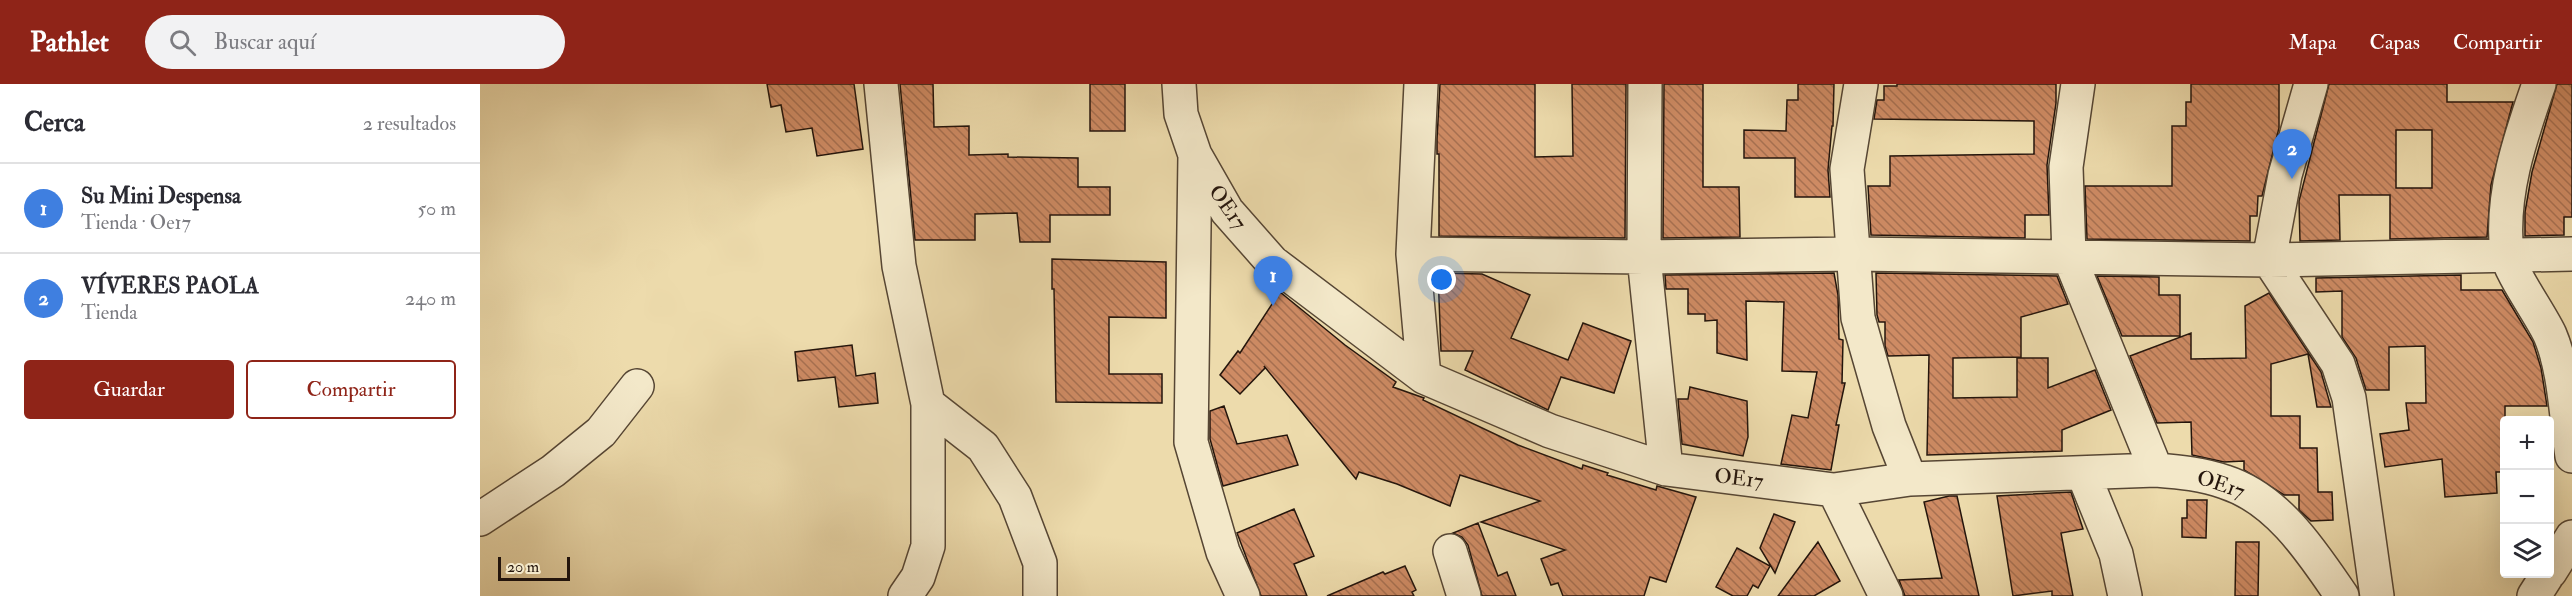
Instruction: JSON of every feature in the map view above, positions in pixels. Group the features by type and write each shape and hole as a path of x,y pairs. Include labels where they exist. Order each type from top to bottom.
{"street":[{"path":"881,84 899,266 928,404 928,546 918,577 905,596"},
{"path":"1179,84 1181,114 1195,155 1191,442 1223,552 1243,596"},
{"path":"1421,84 1413,254 1424,377"},
{"path":"1645,84 1644,257 1666,469"},
{"path":"1862,84 1847,169 1858,318 1889,426 1910,479"},
{"path":"2078,84 2066,167 2069,256 2157,470"},
{"path":"2311,84 2285,175 2269,260 2338,364 2349,398 2377,596"},
{"path":"2539,84 2515,158 2506,208 2507,256 2549,334 2557,355 2572,456"},
{"name":"OE17","path":"1195,155 1227,211 1272,262 1424,377 1550,432 1666,469 1834,490 1910,479 2157,470 2193,473 2227,482 2261,499 2287,522 2342,596"},
{"path":"1413,254 1644,257 1854,254 2269,260 2572,255"},
{"path":"480,519 553,471 602,432 637,386"},
{"path":"928,404 983,447 1015,497 1040,562 1040,596"},
{"path":"2083,472 2116,554 2125,596"},
{"path":"1834,490 1886,596"},
{"path":"2554,565 2572,537"},
{"path":"1450,551 1464,596"},
{"path":"1219,596 1223,552"},
{"path":"2534,596 2546,578"}],"building":[{"path":"767,84 854,84 863,149 817,156 812,128 786,132 781,105 771,107"},
{"path":"900,84 933,84 934,127 969,126 969,155 1008,154 1008,157 1078,158 1078,187 1110,187 1110,215 1050,215 1050,242 1020,242 1017,213 975,214 975,240 915,240"},
{"path":"1090,84 1125,84 1125,131 1090,131"},
{"path":"1440,84 1535,84 1535,157 1573,156 1572,84 1626,84 1625,238 1439,236 1437,139"},
{"path":"1664,84 1703,84 1703,187 1739,187 1740,237 1663,238"},
{"path":"1798,84 1834,84 1833,126 1828,170 1830,197 1795,197 1795,158 1744,158 1744,130 1786,131 1787,100 1798,100"},
{"path":"1897,84 2056,84 2056,103 2047,165 2049,215 2025,215 2025,238 1871,235 1868,186 1890,186 1890,156 2034,154 2034,121 1874,119 1877,100 1884,100 1884,86 1897,86"},
{"path":"2191,84 2279,84 2279,128 2262,196 2258,196 2257,216 2250,216 2250,241 2087,239 2085,186 2172,186 2172,126 2186,126 2186,102 2191,102"},
{"path":"2329,84 2447,84 2447,102 2513,102 2491,185 2487,237 2390,239 2390,195 2339,195 2340,240 2300,241 2299,201","holes":["2396,130 2432,130 2432,188 2396,188"]},
{"path":"2557,84 2572,84 2572,217 2564,217 2564,235 2525,236 2525,212 2532,172"},
{"path":"1052,259 1166,262 1166,318 1109,317 1109,374 1162,374 1162,403 1056,402"},
{"path":"1438,273 1482,274 1530,295 1511,338 1568,360 1583,323 1631,341 1614,393 1561,377 1548,410 1465,370 1473,351 1441,351"},
{"path":"1834,273 1838,295 1839,339 1843,340 1842,383 1845,383 1836,425 1839,425 1831,470 1781,464 1792,415 1808,418 1817,372 1782,371 1784,302 1746,301 1747,360 1717,353 1717,320 1705,321 1705,314 1688,314 1688,289 1666,289 1665,275"},
{"path":"1876,273 2057,276 2068,304 2021,317 2021,357 1953,358 1953,398 2017,397 2017,358 2048,358 2048,388 2095,370 2111,410 2062,430 2062,451 1927,455 1929,355 1888,356 1885,346 1885,322 1879,322 1877,315"},
{"path":"2461,275 2461,290 2502,290 2533,342 2541,368 2547,406 2505,406 2505,416 2500,416 2500,472 2496,472 2497,493 2445,497 2442,459 2385,467 2380,434 2409,430 2406,403 2426,403 2425,346 2389,347 2389,390 2366,390 2356,358 2342,337 2342,291 2316,292 2316,278"},
{"path":"2097,276 2159,277 2159,295 2180,295 2180,336 2122,336"},
{"path":"1280,292 1345,345 1396,382 1393,387 1424,398 1423,400 1518,445 1582,469 1583,465 1656,490 1657,486 1696,497 1666,582 1650,577 1644,596 1563,596 1558,583 1551,585 1541,559 1565,550 1481,522 1540,501 1460,475 1450,506 1397,484 1359,472 1356,479 1264,366 1265,368 1240,394 1220,375 1238,351 1240,353"},
{"path":"2269,293 2321,372 2331,407 2317,407 2308,354 2271,364 2271,416 2300,416 2300,448 2317,448 2318,492 2332,492 2333,520 2311,521 2299,510 2299,495 2284,495 2244,470 2244,461 2224,462 2192,455 2191,422 2157,423 2130,356 2191,333 2191,359 2246,358 2245,306"},
{"path":"852,345 856,376 875,373 878,403 839,407 835,377 798,381 795,352"},
{"path":"1690,387 1747,401 1748,437 1743,456 1682,444 1678,399 1688,399"},
{"path":"1224,406 1237,444 1287,435 1298,465 1223,486 1210,439 1210,411"},
{"path":"2071,492 2083,529 2061,533 2073,596 2052,596 2052,591 2013,596 1997,496"},
{"path":"1957,496 1979,596 1905,596 1899,580 1942,578 1924,502"},
{"path":"2187,500 2207,500 2206,538 2182,537 2182,518 2187,518"},
{"path":"1294,509 1314,556 1294,564 1307,596 1261,596 1237,533"},
{"path":"1774,514 1795,522 1775,573 1760,548"},
{"path":"1478,523 1498,576 1507,572 1516,596 1482,596 1468,545 1462,537 1453,533"},
{"path":"1818,542 1840,581 1814,596 1778,596"},
{"path":"2236,542 2259,542 2258,596 2235,596"},
{"path":"1737,548 1770,566 1758,588 1753,585 1747,596 1733,596 1716,587"},
{"path":"1405,566 1416,590 1412,592 1414,596 1327,596 1383,572 1385,574"}],"place":[{"name":"VÍVERES PAOLA","path":"2292,179"},
{"name":"Su Mini Despensa","path":"1273,306"}]}
